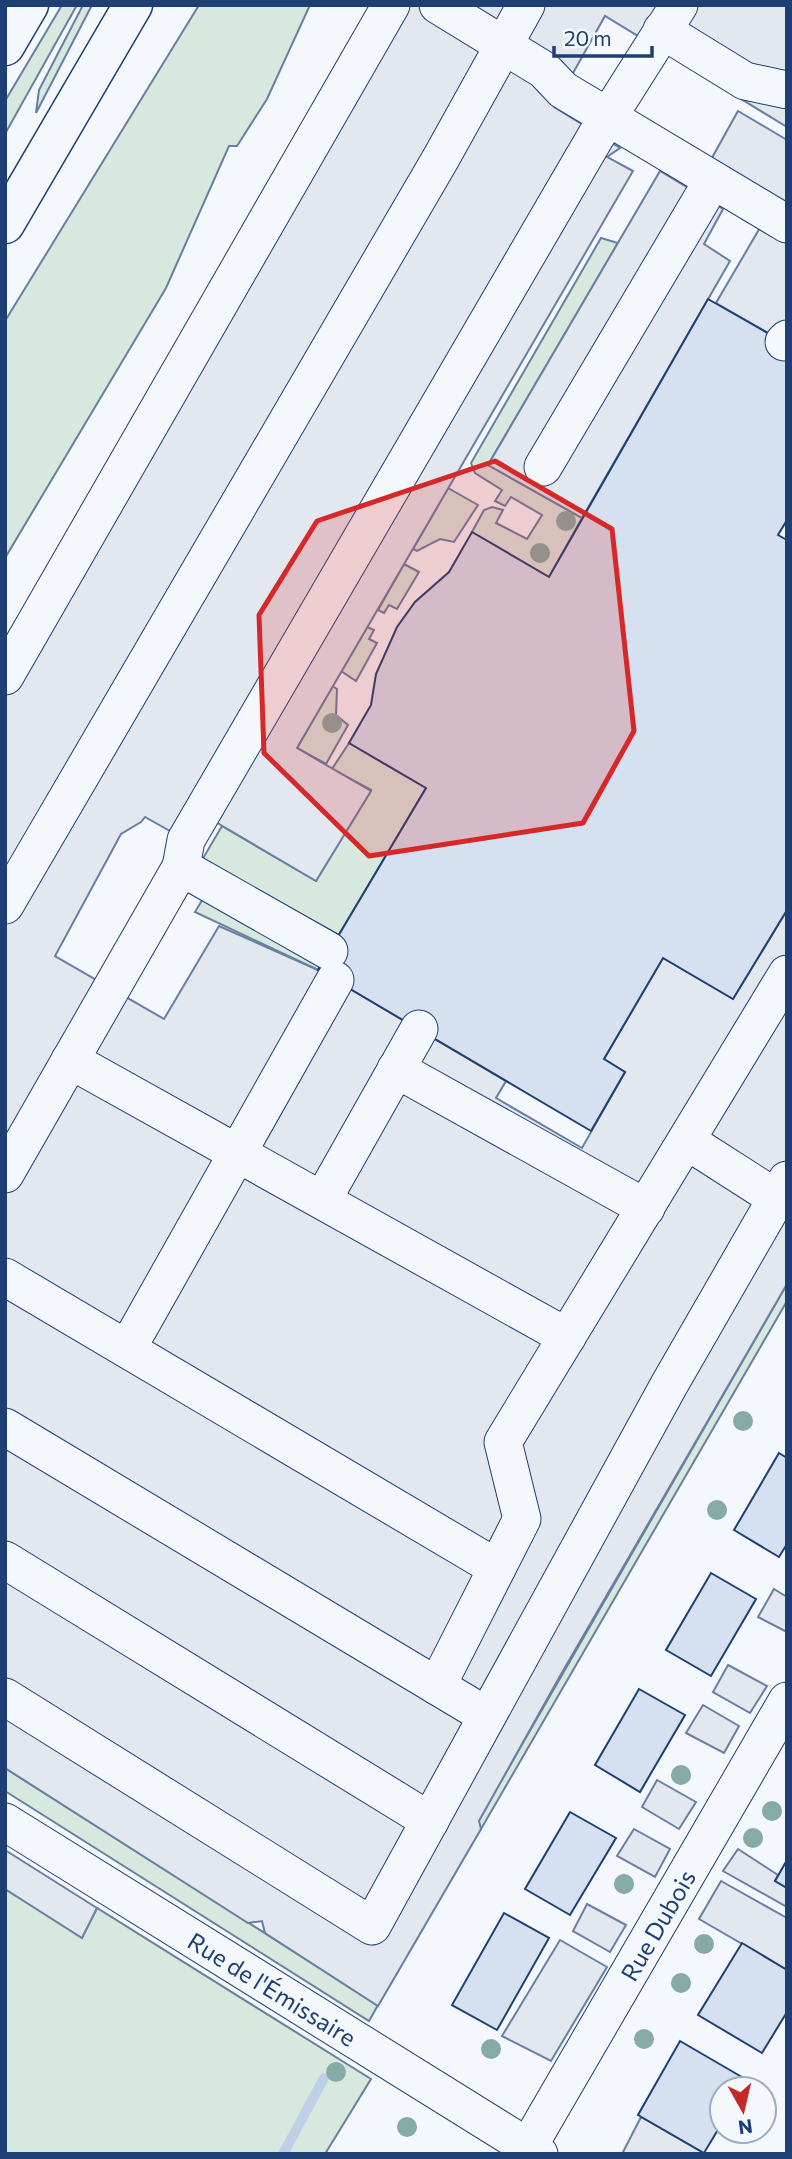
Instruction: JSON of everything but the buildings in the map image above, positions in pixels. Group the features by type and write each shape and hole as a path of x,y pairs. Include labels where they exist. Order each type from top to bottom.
{"highway":[{"path":"5,46 29,5"},
{"path":"5,225 133,5"}],"street":[{"path":"5,676 391,5"},
{"path":"438,5 544,70 564,90 608,118 787,224"},
{"path":"5,905 526,5"},
{"path":"5,1174 181,867 186,841 608,118 671,18 745,81 787,90"},
{"path":"543,467 713,180"},
{"path":"127,1349 237,1152 332,965 181,867"},
{"path":"437,1686 522,1519 503,1442 787,974"},
{"path":"323,1199 419,1029"},
{"path":"71,1060 567,1337"},
{"path":"396,1069 646,1208"},
{"path":"5,1697 372,1926 782,1189 687,1142"},
{"path":"5,1277 497,1568"},
{"path":"5,1427 487,1716"},
{"path":"5,1560 430,1821"},
{"name":"Rue Dubois","path":"534,2150 787,1701"},
{"name":"Rue de l'Émissaire","path":"5,1822 534,2150"}],"highlighted area":[{"path":"495,461 612,529 634,731 583,823 369,856 264,753 259,615 317,521"}],"shaded area":[{"path":"62,5 77,5 5,134 5,101"},
{"path":"83,5 92,5 36,113 39,90"},
{"path":"199,5 310,5 267,99 237,146 229,146 166,288 5,558 5,321"},
{"path":"380,5 787,5 787,127 605,16 554,107 620,148 607,157 633,171 297,748 371,791 316,881 202,814 186,840 145,817 121,834 55,956 164,1019 219,926 318,970 506,1081 496,1098 582,1148 625,1072 604,1059 663,958 733,999 787,910 787,1284 560,1676 479,1821 481,1829 378,2006 265,1933 262,1921 248,1923 5,1768 5,647"},
{"path":"738,111 787,140 787,344 716,303 768,214 703,174"},
{"path":"660,171 723,209 704,244 730,261 582,518 488,465"},
{"path":"601,238 618,243 488,465 582,518 549,577 472,532 484,510 492,507 503,510 496,523 527,539 542,515 511,497 505,506 495,501 502,490 475,473 471,463"},
{"path":"448,488 478,505 454,542 440,539 417,551 413,549"},
{"path":"404,564 419,572 397,609 389,605 384,613 378,610"},
{"path":"367,627 374,630 369,639 377,643 356,681 341,671"},
{"path":"332,686 337,689 336,715 348,725 326,764 297,748"},
{"path":"349,743 426,788 339,935 202,860 222,826 316,881 371,790 332,769"},
{"path":"204,897 321,965 318,970 195,912"},
{"path":"787,1284 787,1301 481,1829 478,1821"},
{"path":"774,1589 787,1597 787,1632 758,1617"},
{"path":"728,1665 767,1686 750,1713 713,1692"},
{"path":"703,1705 739,1726 724,1753 686,1733"},
{"path":"5,1768 378,2005 369,2021 5,1791"},
{"path":"657,1780 696,1802 679,1829 642,1807"},
{"path":"634,1829 670,1849 655,1877 617,1856"},
{"path":"738,1849 778,1875 775,1881 787,1888 787,1907 723,1871"},
{"path":"5,1850 97,1908 82,1938 5,1889"},
{"path":"721,1881 787,1918 787,1970 699,1919"},
{"path":"5,1889 82,1937 97,1908 371,2079 325,2154 5,2154"},
{"path":"587,1904 626,1925 610,1952 573,1931"},
{"path":"560,1940 607,1967 551,2061 502,2036"},
{"path":"641,2117 705,2154 622,2154"}],"waterway":[{"path":"283,2154 324,2078"}]}
